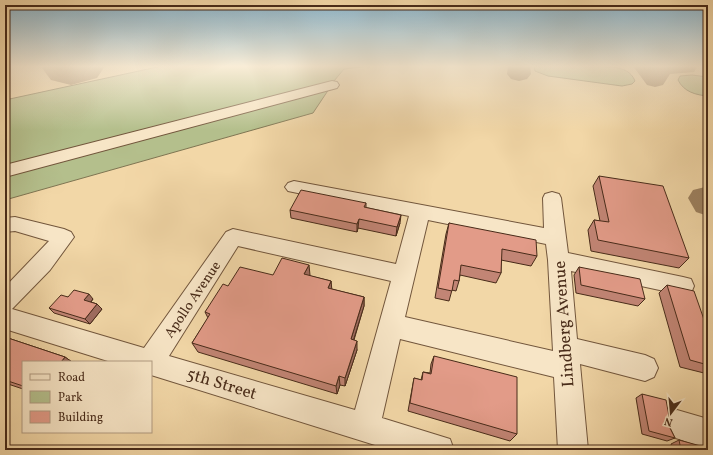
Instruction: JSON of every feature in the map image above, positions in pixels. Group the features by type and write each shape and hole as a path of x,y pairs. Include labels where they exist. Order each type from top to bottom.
{"street":[{"path":"5,171 324,87"},
{"path":"294,187 420,212 557,249 683,286"},
{"name":"Lindberg Avenue","path":"552,198 573,450"},
{"path":"365,427 420,212"},
{"path":"5,225 15,224 64,237 42,264 5,302"},
{"name":"Apollo Avenue","path":"151,361 233,237 404,275"},
{"name":"5th Street","path":"5,318 151,361"},
{"path":"390,325 566,358 645,368"},
{"name":"5th Street","path":"152,361 365,427 399,444 439,450"},
{"path":"677,426 708,434"}],"green space":[{"path":"64,87 310,87 5,168 5,100"},
{"path":"684,87 708,87 708,96 699,95"},
{"path":"329,89 313,113 5,200 5,174"}],"building":[{"path":"599,176 663,186 689,258 598,240 594,220 609,222"},
{"path":"301,190 366,203 364,207 401,215 397,227 359,219 357,224 290,210"},
{"path":"449,223 536,240 537,256 502,249 501,273 461,265 459,281 454,280 452,291 438,288"},
{"path":"282,258 309,265 304,274 331,281 328,288 364,297 351,339 357,341 345,378 339,376 336,386 192,343 210,314 205,312 223,284 228,286 240,267 273,275"},
{"path":"579,267 640,279 645,299 581,285"},
{"path":"667,285 694,291 708,331 708,365 690,360"},
{"path":"74,290 89,294 84,300 97,304 85,319 49,308 61,295 68,297"},
{"path":"5,337 65,357 62,361 22,361 22,386 5,380"},
{"path":"434,356 517,377 517,434 410,403 414,378 422,380 423,372 431,374"},
{"path":"642,394 666,400 669,416 667,422 675,438 649,431"},
{"path":"679,440 708,448 708,450 681,450"}],"taxiway":[{"path":"705,198 708,204"}]}
